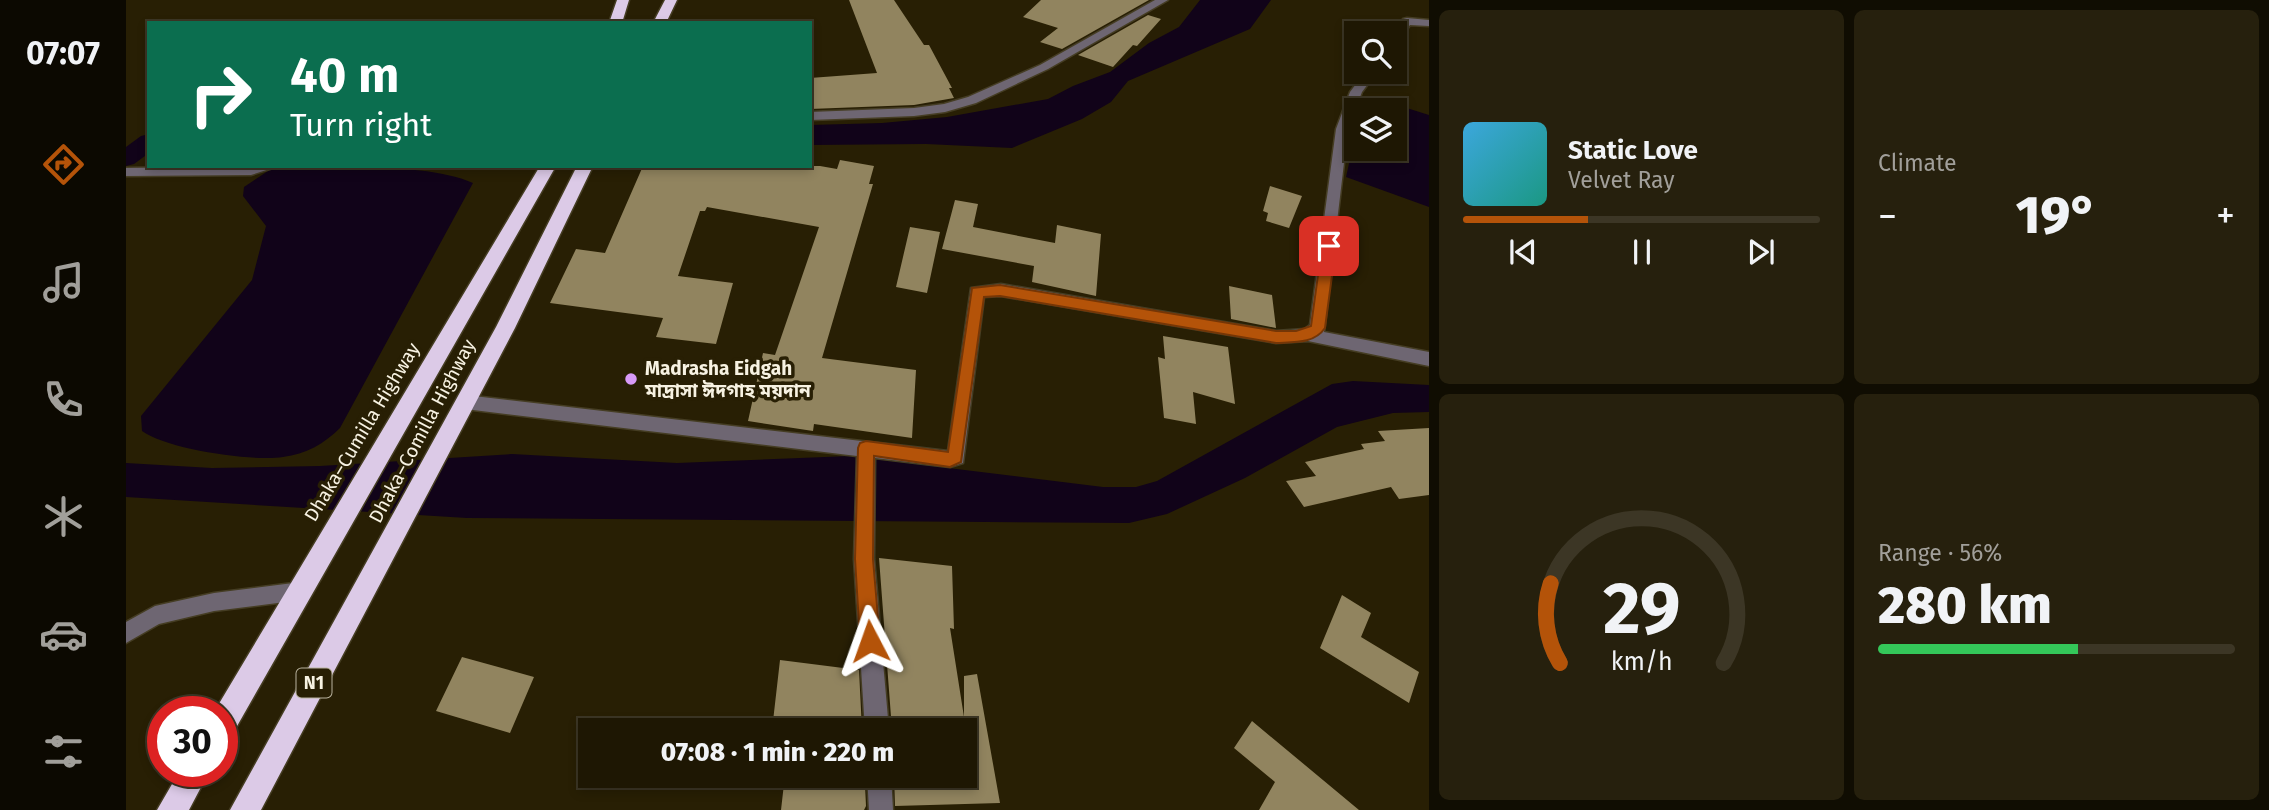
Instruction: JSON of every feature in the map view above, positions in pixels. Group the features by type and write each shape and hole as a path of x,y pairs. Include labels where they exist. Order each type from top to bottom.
{"highway":[{"path":"616,21 623,0"},
{"path":"660,21 671,0"},
{"name":"Dhaka–Cumilla Highway","path":"238,698 327,541 401,421 547,168"},
{"name":"Dhaka–Comilla Highway","path":"245,810 505,328 584,168"},
{"path":"172,810 186,787"}],"street":[{"path":"812,116 914,113 972,100 1044,67 1163,0"},
{"path":"1407,21 1429,23"},
{"path":"1308,335 1318,328 1342,129 1356,92 1362,84"},
{"path":"126,172 251,171 264,168"},
{"path":"465,402 950,459 956,457 977,292 1000,290 1276,337 1308,335 1429,359"},
{"path":"866,448 864,559 876,718"},
{"path":"880,788 881,810"}],"lane":[{"path":"126,633 155,615 214,602 301,591"}],"shaded area":[{"path":"1200,0 1271,0 1250,29 1128,81 1111,102 1082,119 1012,148 926,144 812,145 812,125 882,123 947,117 1048,99 1110,72 1149,43 1179,27"},
{"path":"1407,108 1429,115 1429,207 1346,177 1350,161 1407,161"},
{"path":"271,169 402,169 452,176 473,183 340,428 328,439 299,453 283,457 252,458 210,453 154,437 142,431 141,416 252,280 266,226 243,196 244,187"},
{"path":"1353,381 1429,385 1429,412 1393,413 1337,427 1245,478 1167,514 1129,523 467,518 126,497 126,463 212,468 320,466 512,454 677,463 850,456 1103,487 1136,487 1157,481 1332,384"}],"building":[{"path":"849,0 894,0 924,45 929,45 952,88 949,88 954,98 914,105 812,109 812,78 877,73"},
{"path":"1041,0 1149,0 1062,49 1040,42 1058,28 1023,17"},
{"path":"1148,15 1161,19 1137,46 1133,45 1113,67 1078,55"},
{"path":"840,160 874,166 869,184 873,184 822,358 916,370 912,438 814,424 813,431 748,421 763,353 775,355 819,227 707,207 705,211 700,211 678,276 733,283 716,344 656,337 663,318 550,303 576,249 605,253 642,168 820,166 837,169"},
{"path":"1270,186 1302,196 1289,228 1266,221 1268,213 1263,211"},
{"path":"955,200 978,204 973,227 1055,243 1057,225 1101,234 1096,296 1032,282 1034,266 942,249"},
{"path":"910,227 940,232 927,293 896,287"},
{"path":"1229,286 1272,295 1276,328 1231,319"},
{"path":"1163,336 1228,347 1235,404 1193,392 1196,424 1164,418 1158,357 1165,359"},
{"path":"1429,428 1429,495 1399,499 1391,487 1304,507 1286,481 1316,476 1305,462 1364,449 1361,444 1385,441 1378,431"},
{"path":"879,558 952,566 954,629 950,628 964,717 964,676 977,674 1000,803 895,806 894,788 977,788 977,718 891,718"},
{"path":"1342,595 1371,613 1361,637 1419,672 1409,703 1320,648"},
{"path":"462,657 534,677 510,733 436,711"},
{"path":"780,660 859,670 861,718 773,718"},
{"path":"1252,721 1359,810 1259,810 1275,782 1234,748"},
{"path":"784,788 865,788 864,810 781,810"}],"waterway":[{"path":"126,159 147,143"}],"place":[{"name":"Madrasha Eidgah মাদ্রাসা ঈদগাহ ময়দান","path":"631,379"}],"route":[{"path":"870,641 864,559 866,448 950,459 956,457 977,292 1000,290 1276,337 1296,337 1308,335 1318,328 1329,246"}]}
